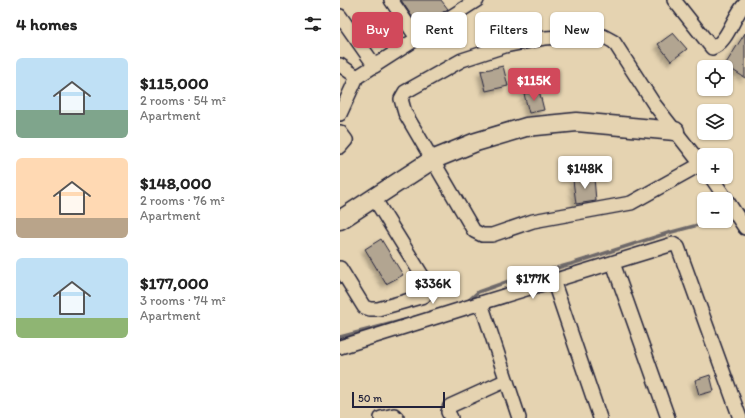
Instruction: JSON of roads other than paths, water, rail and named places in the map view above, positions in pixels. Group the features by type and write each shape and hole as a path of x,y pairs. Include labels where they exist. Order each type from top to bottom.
{"street":[{"path":"391,0 411,28"},
{"path":"452,12 463,4 478,0"},
{"path":"675,1 712,48 724,37 745,4"},
{"path":"340,16 375,66"},
{"path":"697,160 654,104 614,42 604,36 545,38 505,46 462,60 405,92 401,99 405,113 474,231 482,235 492,235 533,221 630,203 697,169"},
{"path":"340,114 357,77 411,43"},
{"path":"340,65 357,77"},
{"path":"340,220 432,160 476,142 526,127 577,122 675,131"},
{"path":"340,132 346,140 340,147"},
{"path":"340,268 364,306 370,309 378,309 424,296 427,292 428,285 374,198"},
{"path":"733,210 745,228"},
{"path":"340,347 673,244 678,247 740,418"},
{"path":"613,263 668,418"},
{"path":"553,280 600,418"},
{"path":"481,303 505,381 519,418"},
{"path":"451,418 448,412 450,406 505,381"},
{"path":"381,418 394,415 397,418"}],"waterway":[{"path":"738,213 745,210"},
{"path":"468,301 478,292 509,281 571,264 697,225"},
{"path":"340,337 420,316"}]}
